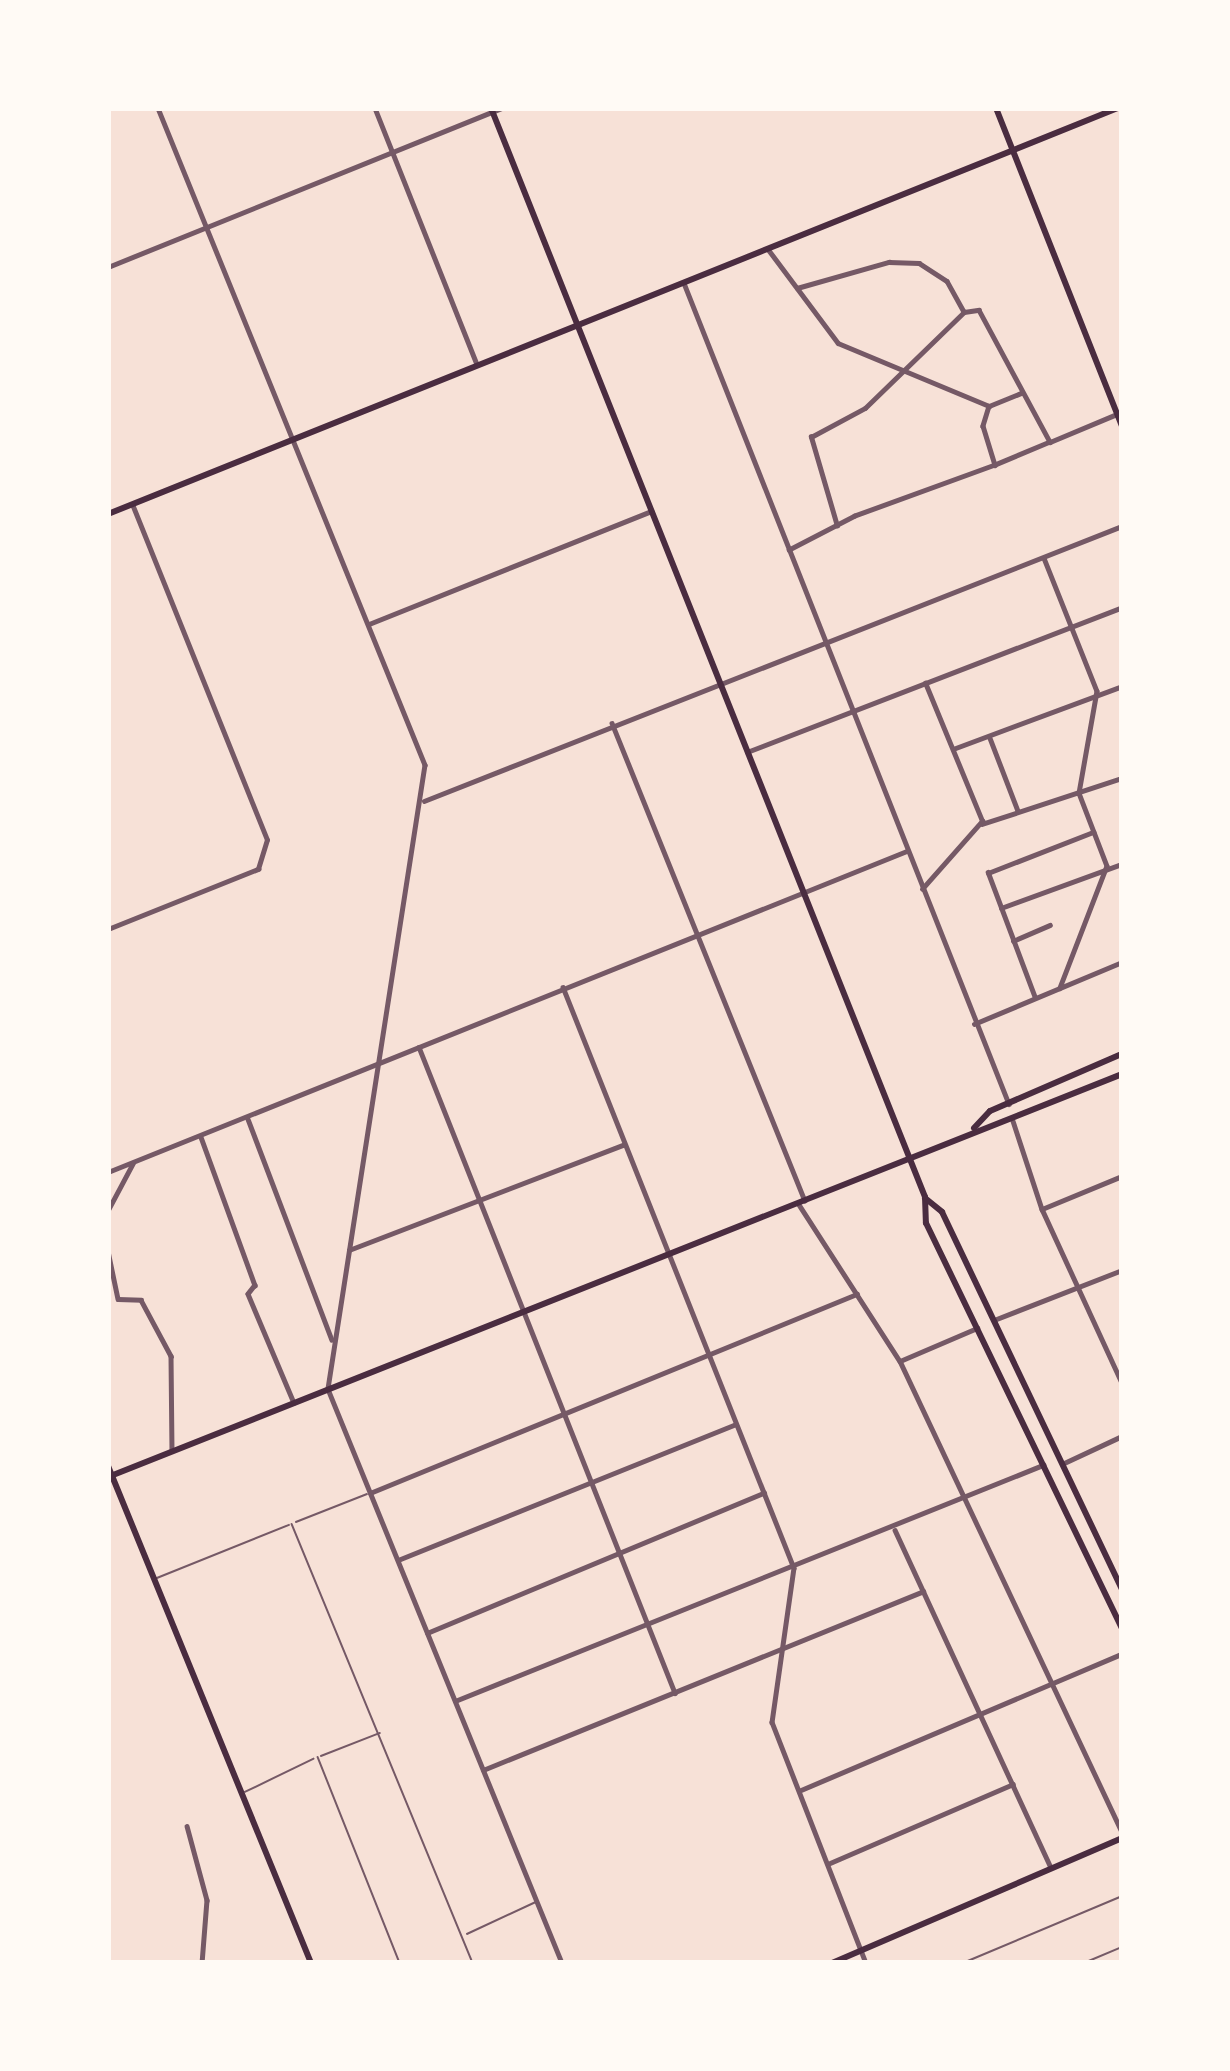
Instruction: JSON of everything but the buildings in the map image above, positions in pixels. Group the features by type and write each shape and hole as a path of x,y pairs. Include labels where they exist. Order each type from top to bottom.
{"main road":[{"path":"996,108 1122,426"},
{"path":"108,514 1118,108"},
{"path":"495,109 925,1197 926,1223 1122,1628"},
{"path":"110,1476 801,1202 974,1128 1009,1104 1122,1054"},
{"path":"974,1128 1013,1121 1122,1074"},
{"path":"925,1197 942,1212 1122,1590"},
{"path":"108,1466 308,1962"},
{"path":"832,1963 1122,1835"}],"street":[{"path":"158,108 289,441 425,765 424,801 374,1062 328,1389 562,1963"},
{"path":"375,108 476,364"},
{"path":"1087,108 1091,119"},
{"path":"108,267 495,109"},
{"path":"768,249 838,343 989,406 1022,393"},
{"path":"797,288 889,262 919,263 947,281 964,312"},
{"path":"684,283 1009,1104"},
{"path":"837,526 811,437 865,408 898,368 964,312 979,310 1051,442"},
{"path":"989,406 983,426 995,465"},
{"path":"789,550 837,526 1118,414"},
{"path":"108,929 258,869 267,840 132,505"},
{"path":"369,624 651,511"},
{"path":"424,801 718,679 1122,526"},
{"path":"1044,557 1097,696 1079,793 1107,866 1060,988"},
{"path":"746,753 1122,607"},
{"path":"922,889 982,820 925,683"},
{"path":"952,749 1122,686"},
{"path":"612,723 801,1202 900,1361 1122,1835"},
{"path":"990,737 1018,811"},
{"path":"977,826 1122,778"},
{"path":"1035,998 988,873 1093,832"},
{"path":"108,1172 907,851"},
{"path":"1001,908 1122,864"},
{"path":"1013,940 1050,925"},
{"path":"974,1024 1122,962"},
{"path":"563,987 794,1568 772,1722 866,1963"},
{"path":"419,1047 675,1693"},
{"path":"248,1119 332,1340"},
{"path":"1013,1121 1042,1209 1122,1383"},
{"path":"201,1137 256,1285 248,1294 294,1402"},
{"path":"349,1250 625,1144"},
{"path":"108,1210 133,1162"},
{"path":"1042,1209 1122,1176"},
{"path":"108,1251 118,1299 141,1300 171,1356 172,1450"},
{"path":"994,1320 1122,1270"},
{"path":"370,1492 857,1294"},
{"path":"900,1361 977,1328"},
{"path":"398,1560 736,1424"},
{"path":"1061,1464 1122,1436"},
{"path":"455,1701 966,1501 1043,1465"},
{"path":"428,1633 764,1493"},
{"path":"894,1528 1051,1868"},
{"path":"483,1770 923,1591"},
{"path":"799,1791 1122,1654"},
{"path":"829,1863 1012,1784"},
{"path":"187,1826 207,1900 202,1963"}],"lane":[{"path":"153,1580 370,1492"},
{"path":"292,1524 473,1963"},
{"path":"241,1794 380,1732"},
{"path":"318,1757 400,1963"},
{"path":"963,1963 1122,1896"},
{"path":"463,1935 537,1901"},
{"path":"1084,1963 1122,1947"}]}
